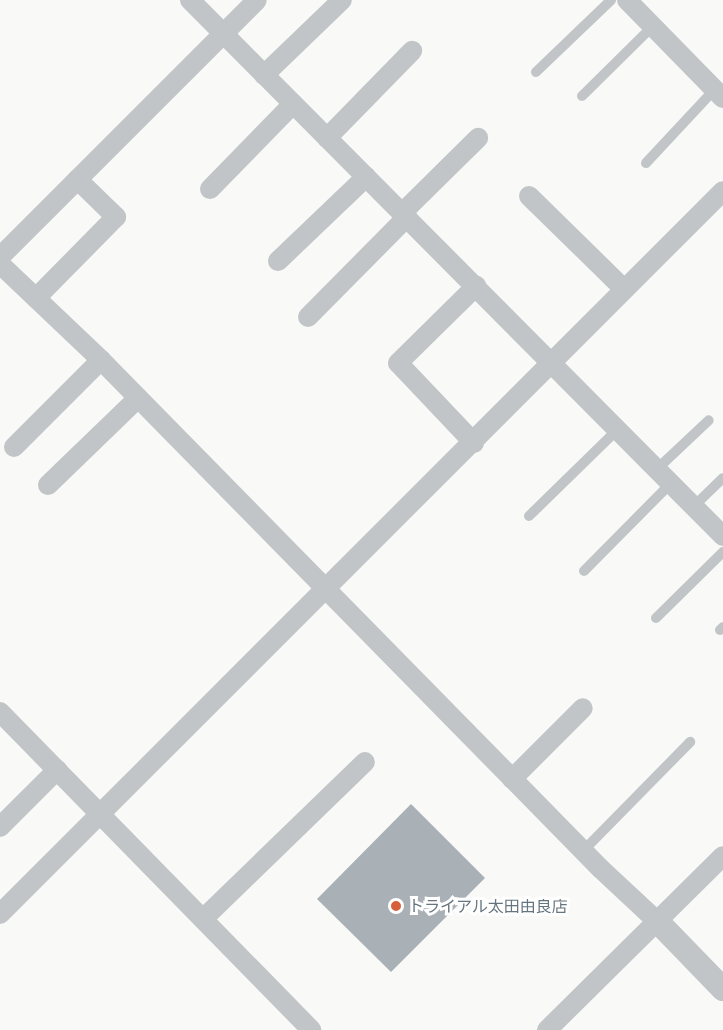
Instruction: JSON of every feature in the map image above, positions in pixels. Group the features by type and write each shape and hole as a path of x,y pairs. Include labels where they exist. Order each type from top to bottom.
{"street":[{"path":"190,0 554,362 723,536"},
{"path":"0,257 257,0"},
{"path":"264,75 342,0"},
{"path":"627,0 719,94"},
{"path":"327,138 412,51"},
{"path":"210,189 293,104"},
{"path":"309,317 478,138"},
{"path":"278,261 366,177"},
{"path":"36,298 116,217 77,179"},
{"path":"0,914 723,191"},
{"path":"529,196 624,289"},
{"path":"0,264 101,360 583,851 659,923 723,989"},
{"path":"474,442 398,363 476,286"},
{"path":"14,447 101,360"},
{"path":"48,485 138,398"},
{"path":"512,779 583,708"},
{"path":"0,712 204,918 311,1030"},
{"path":"204,918 365,762"},
{"path":"0,827 57,770"},
{"path":"547,1030 659,923 723,855"}],"lane":[{"path":"536,72 611,0"},
{"path":"582,96 653,26"},
{"path":"646,163 719,94"},
{"path":"657,469 709,420"},
{"path":"529,516 618,429"},
{"path":"694,506 723,478"},
{"path":"584,571 671,483"},
{"path":"656,618 723,552"},
{"path":"583,851 690,742"}],"building":[{"path":"411,804 485,878 391,972 317,899"}],"place":[{"name":"トライアル太田由良店","path":"396,906"}]}
